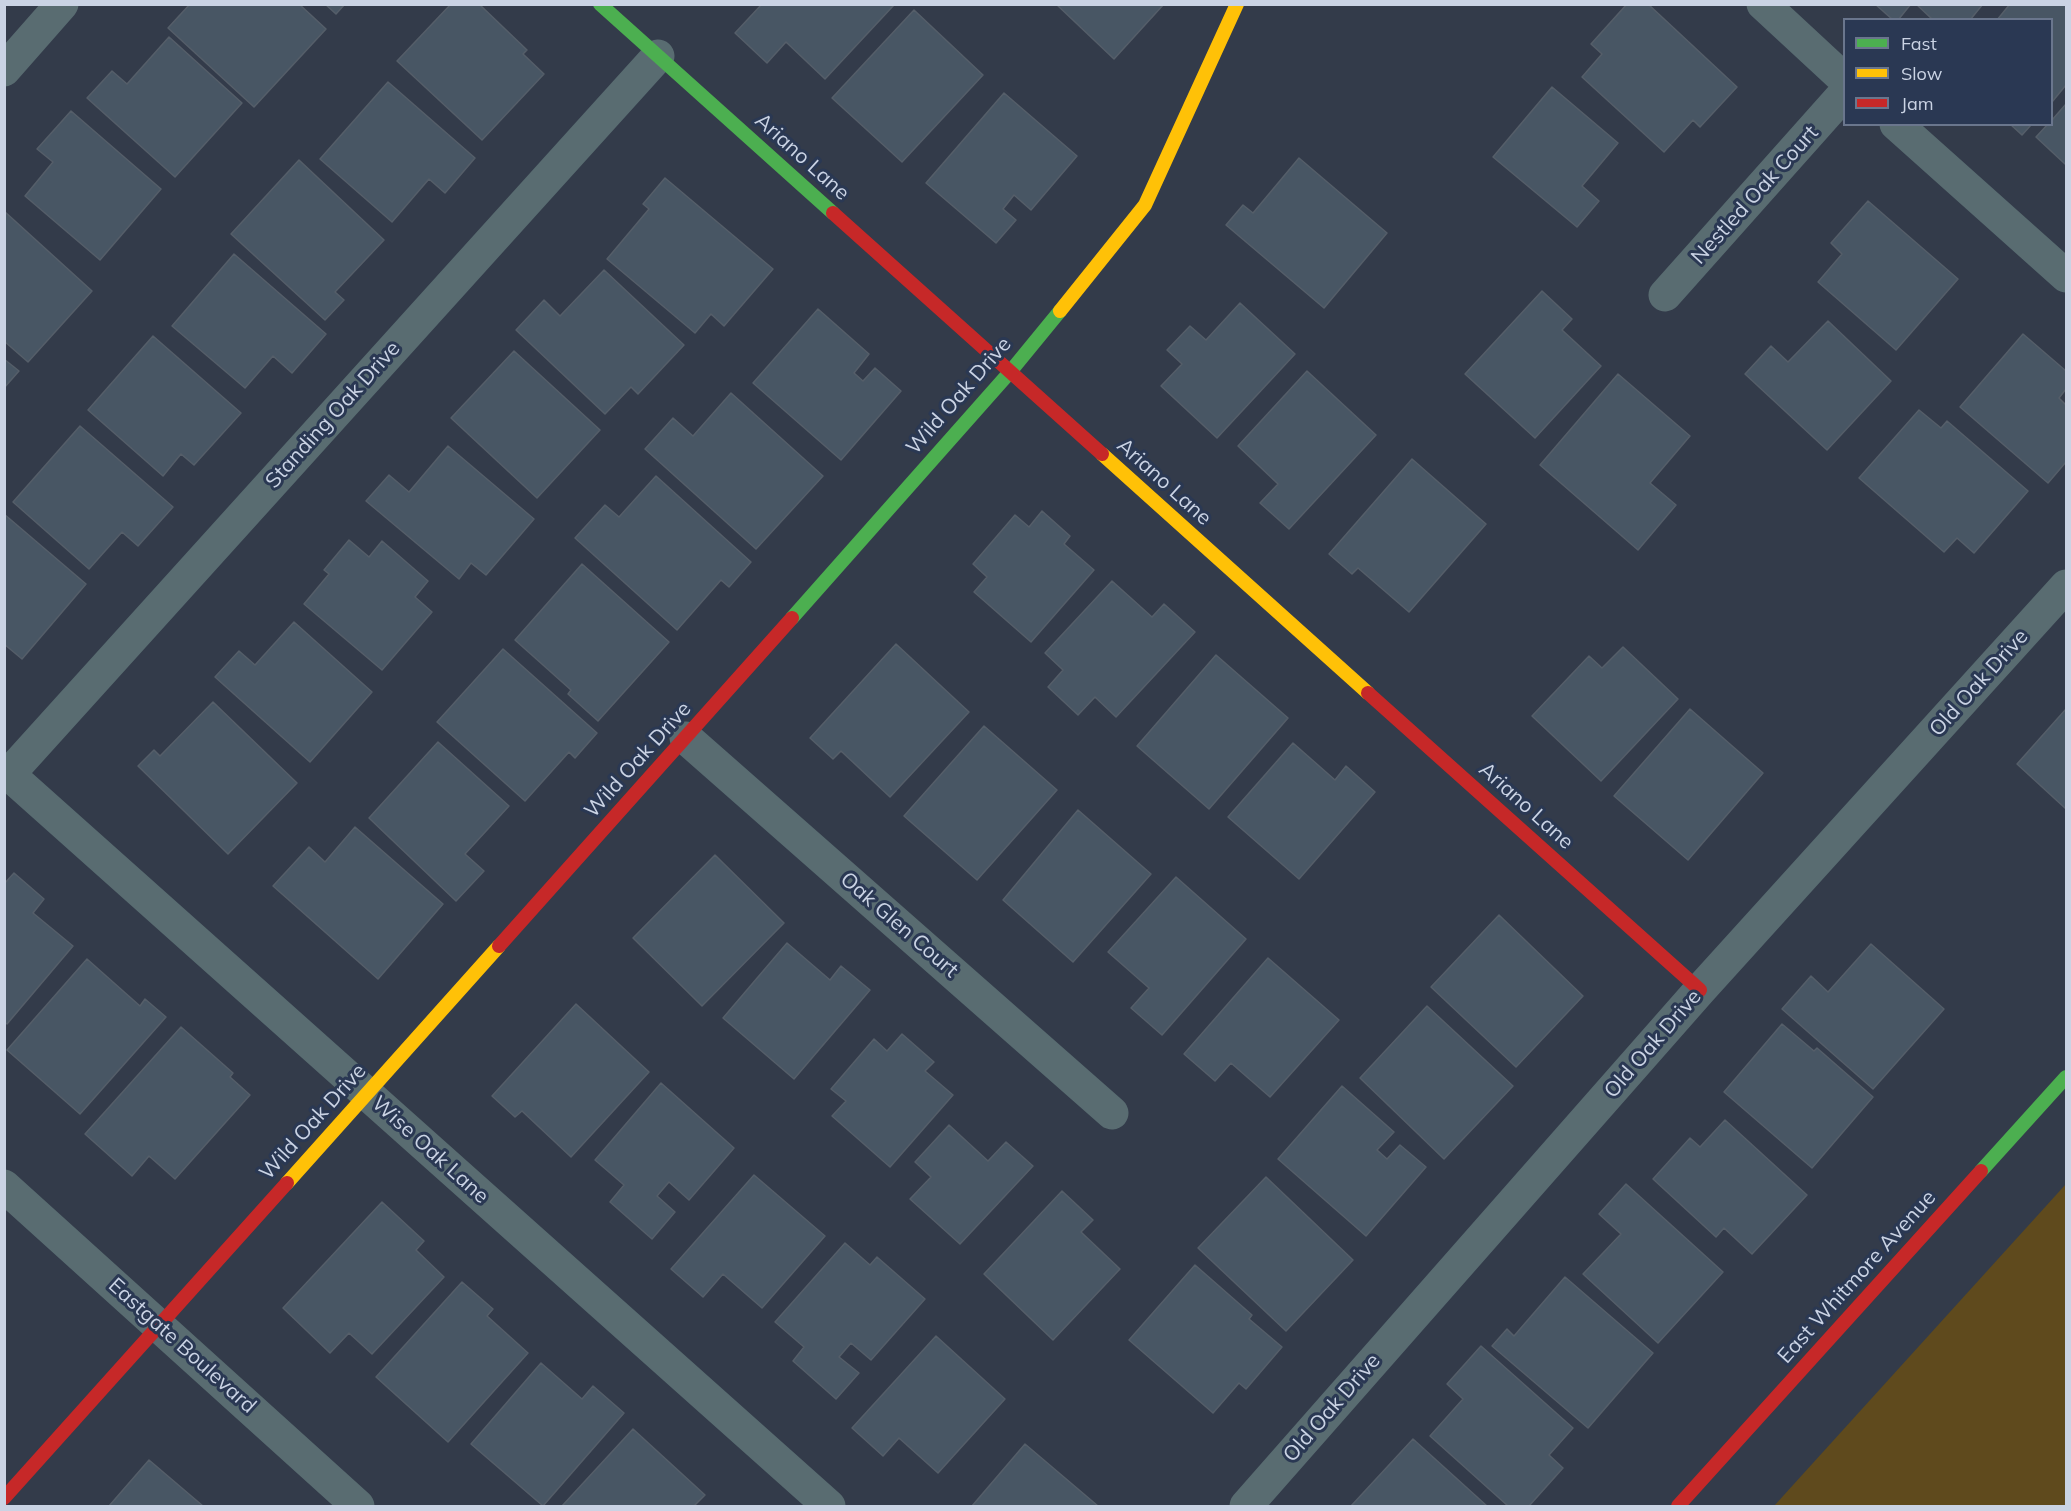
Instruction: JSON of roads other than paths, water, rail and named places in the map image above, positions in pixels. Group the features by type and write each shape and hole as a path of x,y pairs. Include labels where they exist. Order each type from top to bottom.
{"street":[{"path":"4,70 62,4"},
{"name":"Ariano Lane","path":"600,4 1700,990"},
{"name":"Wild Oak Drive","path":"4,1498 686,738 1010,372 1144,205 1237,4"},
{"path":"1763,4 1843,77"},
{"name":"Standing Oak Drive","path":"7,772 658,56"},
{"name":"Nestled Oak Court","path":"1665,295 1843,96"},
{"path":"1898,126 2067,276"},
{"name":"Old Oak Drive","path":"1246,1506 1700,990 2067,586"},
{"name":"Oak Glen Court","path":"686,738 1112,1113"},
{"name":"Wise Oak Lane","path":"7,772 829,1506"},
{"name":"East Whitmore Avenue","path":"1678,1506 2067,1077"},
{"name":"Eastgate Boulevard","path":"4,1186 358,1506"}]}
